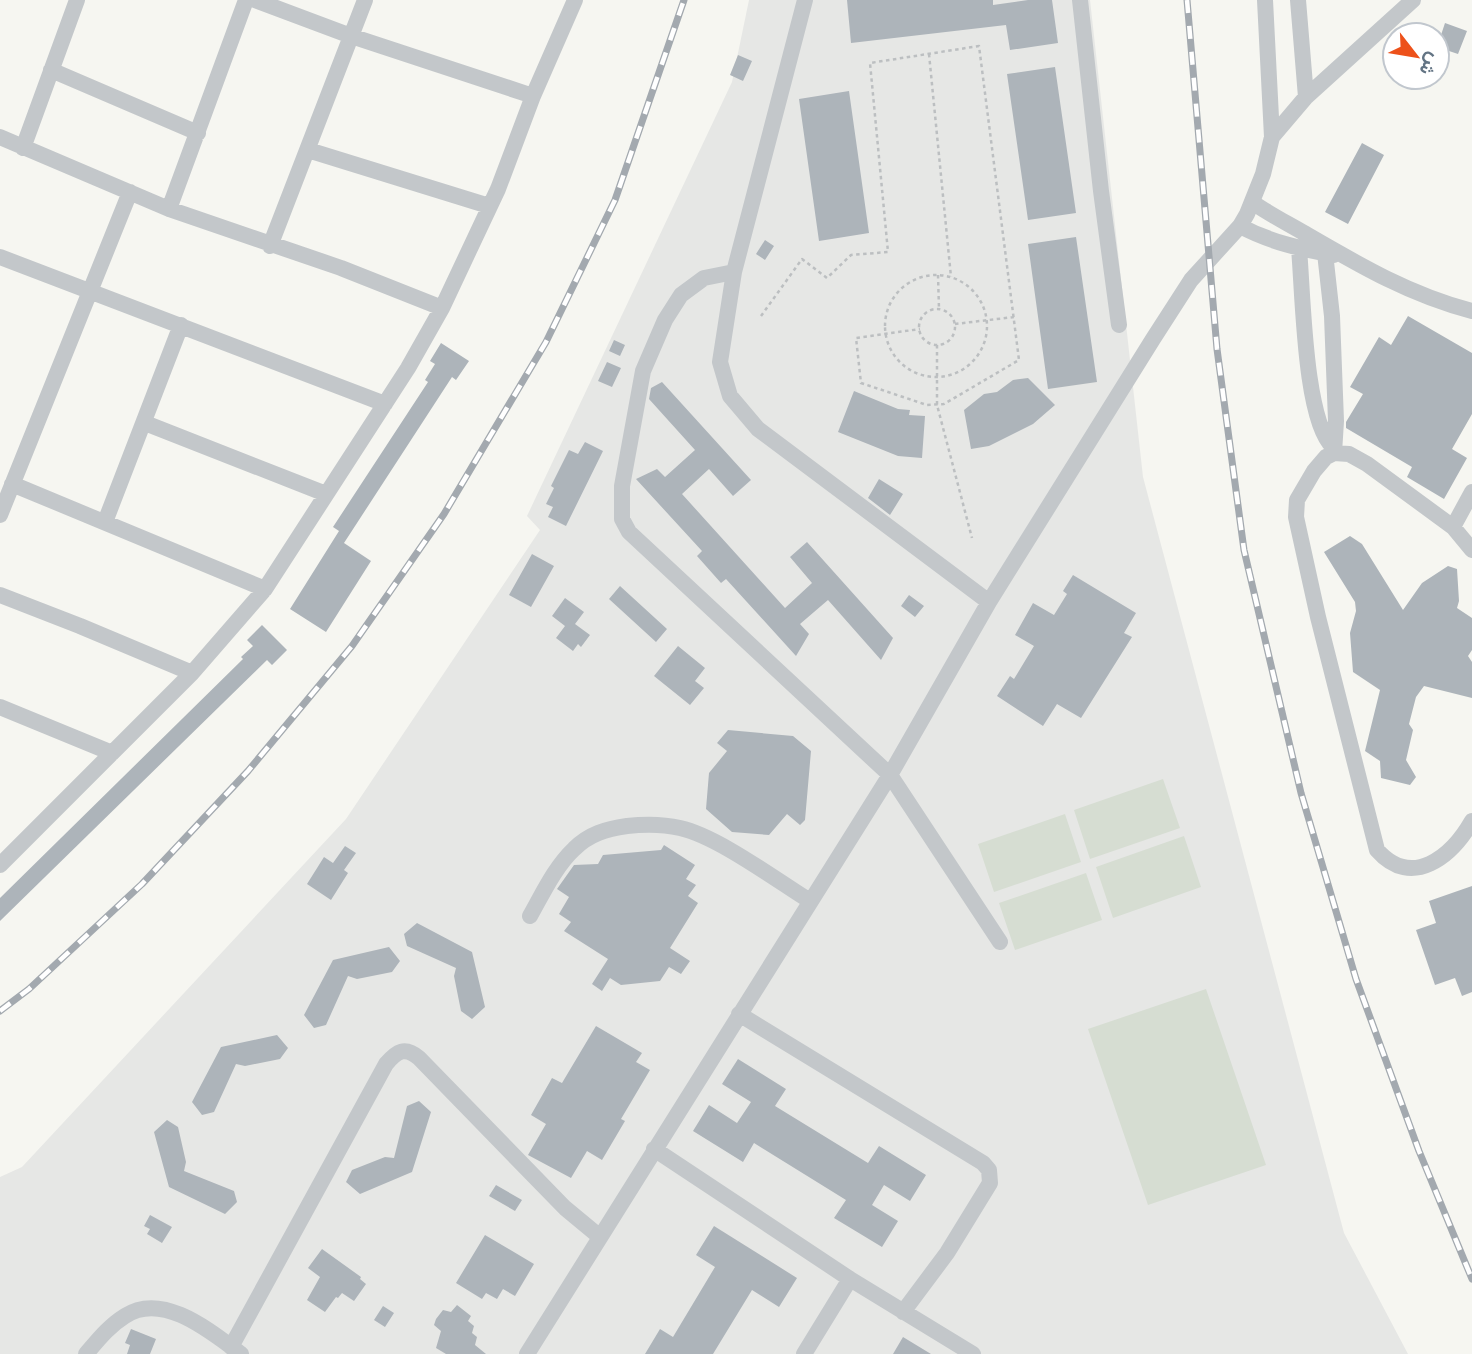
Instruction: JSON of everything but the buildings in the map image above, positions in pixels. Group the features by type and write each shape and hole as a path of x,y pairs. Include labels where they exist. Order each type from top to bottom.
{"street":[{"path":"169,209 246,0"},
{"path":"255,0 351,36 533,96"},
{"path":"270,246 365,0"},
{"path":"0,865 192,673 265,589 385,404 442,308 489,206 575,0"},
{"path":"805,0 734,272 720,362 730,396 758,429 989,602"},
{"path":"1080,0 1097,163 1119,325"},
{"path":"527,1354 890,775 989,602 1176,302 1191,280 1240,226 1252,202 1272,137 1265,0"},
{"path":"1298,0 1306,97"},
{"path":"1272,137 1306,97 1413,0"},
{"path":"23,148 73,1"},
{"path":"51,71 198,133"},
{"path":"0,137 169,209 270,246 341,268 442,308"},
{"path":"308,150 489,206"},
{"path":"0,515 130,192"},
{"path":"1252,202 1332,254 1395,284 1472,312"},
{"path":"1240,226 1269,240 1299,249 1332,254"},
{"path":"1299,249 1310,383 1323,435 1334,450 1349,454 1367,464 1453,527 1472,550"},
{"path":"1332,254 1336,421 1334,450 1304,486 1297,500 1296,517 1343,718 1377,850 1387,862 1411,869 1428,865 1449,852 1470,829"},
{"path":"0,257 385,404"},
{"path":"734,272 704,278 681,295 665,320 643,371 622,486 621,519 629,532 890,775 1000,942"},
{"path":"105,522 181,325"},
{"path":"145,424 326,494"},
{"path":"12,484 265,589"},
{"path":"1453,527 1472,492"},
{"path":"0,595 192,673"},
{"path":"0,707 112,753"},
{"path":"530,916 557,870 573,849 589,836 610,828 635,825 682,828 715,842 810,901"},
{"path":"739,1014 983,1163 989,1170 990,1183 947,1253 903,1312"},
{"path":"86,1354 108,1330 127,1315 144,1308 164,1308 236,1350 386,1064 395,1053 403,1050 411,1051 419,1058 565,1208 600,1237"},
{"path":"654,1149 850,1279 973,1354"},
{"path":"804,1354 850,1279"}],"path":[{"path":"761,316 802,259 827,278 851,255 888,252 870,63 979,46 1019,360 944,404 927,405 861,383 856,338 920,329"},
{"path":"929,54 951,277"},
{"path":"938,275 939,309"},
{"path":"922,277 951,277 966,284 977,295 985,309 985,341 978,355 967,367 953,374 937,377 921,375 907,368 895,356 886,332 888,310 896,295 907,284 922,277"},
{"path":"939,309 950,314 955,324 948,341 937,345 926,341 920,329 923,315 939,309"},
{"path":"955,324 1014,317"},
{"path":"937,345 937,405 972,538"}],"shaded area":[{"path":"749,0 1090,0 1143,477 1344,1233 1408,1354 0,1354 0,1177 22,1167 346,819 540,530 527,516 732,82"},
{"path":"1163,779 1180,828 1090,859 1074,810"},
{"path":"1065,814 1081,862 994,892 978,844"},
{"path":"1184,836 1201,887 1113,918 1096,867"},
{"path":"1086,873 1102,920 1015,950 999,903"},
{"path":"1206,989 1266,1165 1148,1205 1088,1029"}],"railway":[{"path":"0,1011 29,989 142,884 248,771 352,646 444,514 546,342 615,200 684,0"},
{"path":"1187,0 1217,349 1244,550 1301,793 1356,979 1419,1151 1472,1279"}]}
